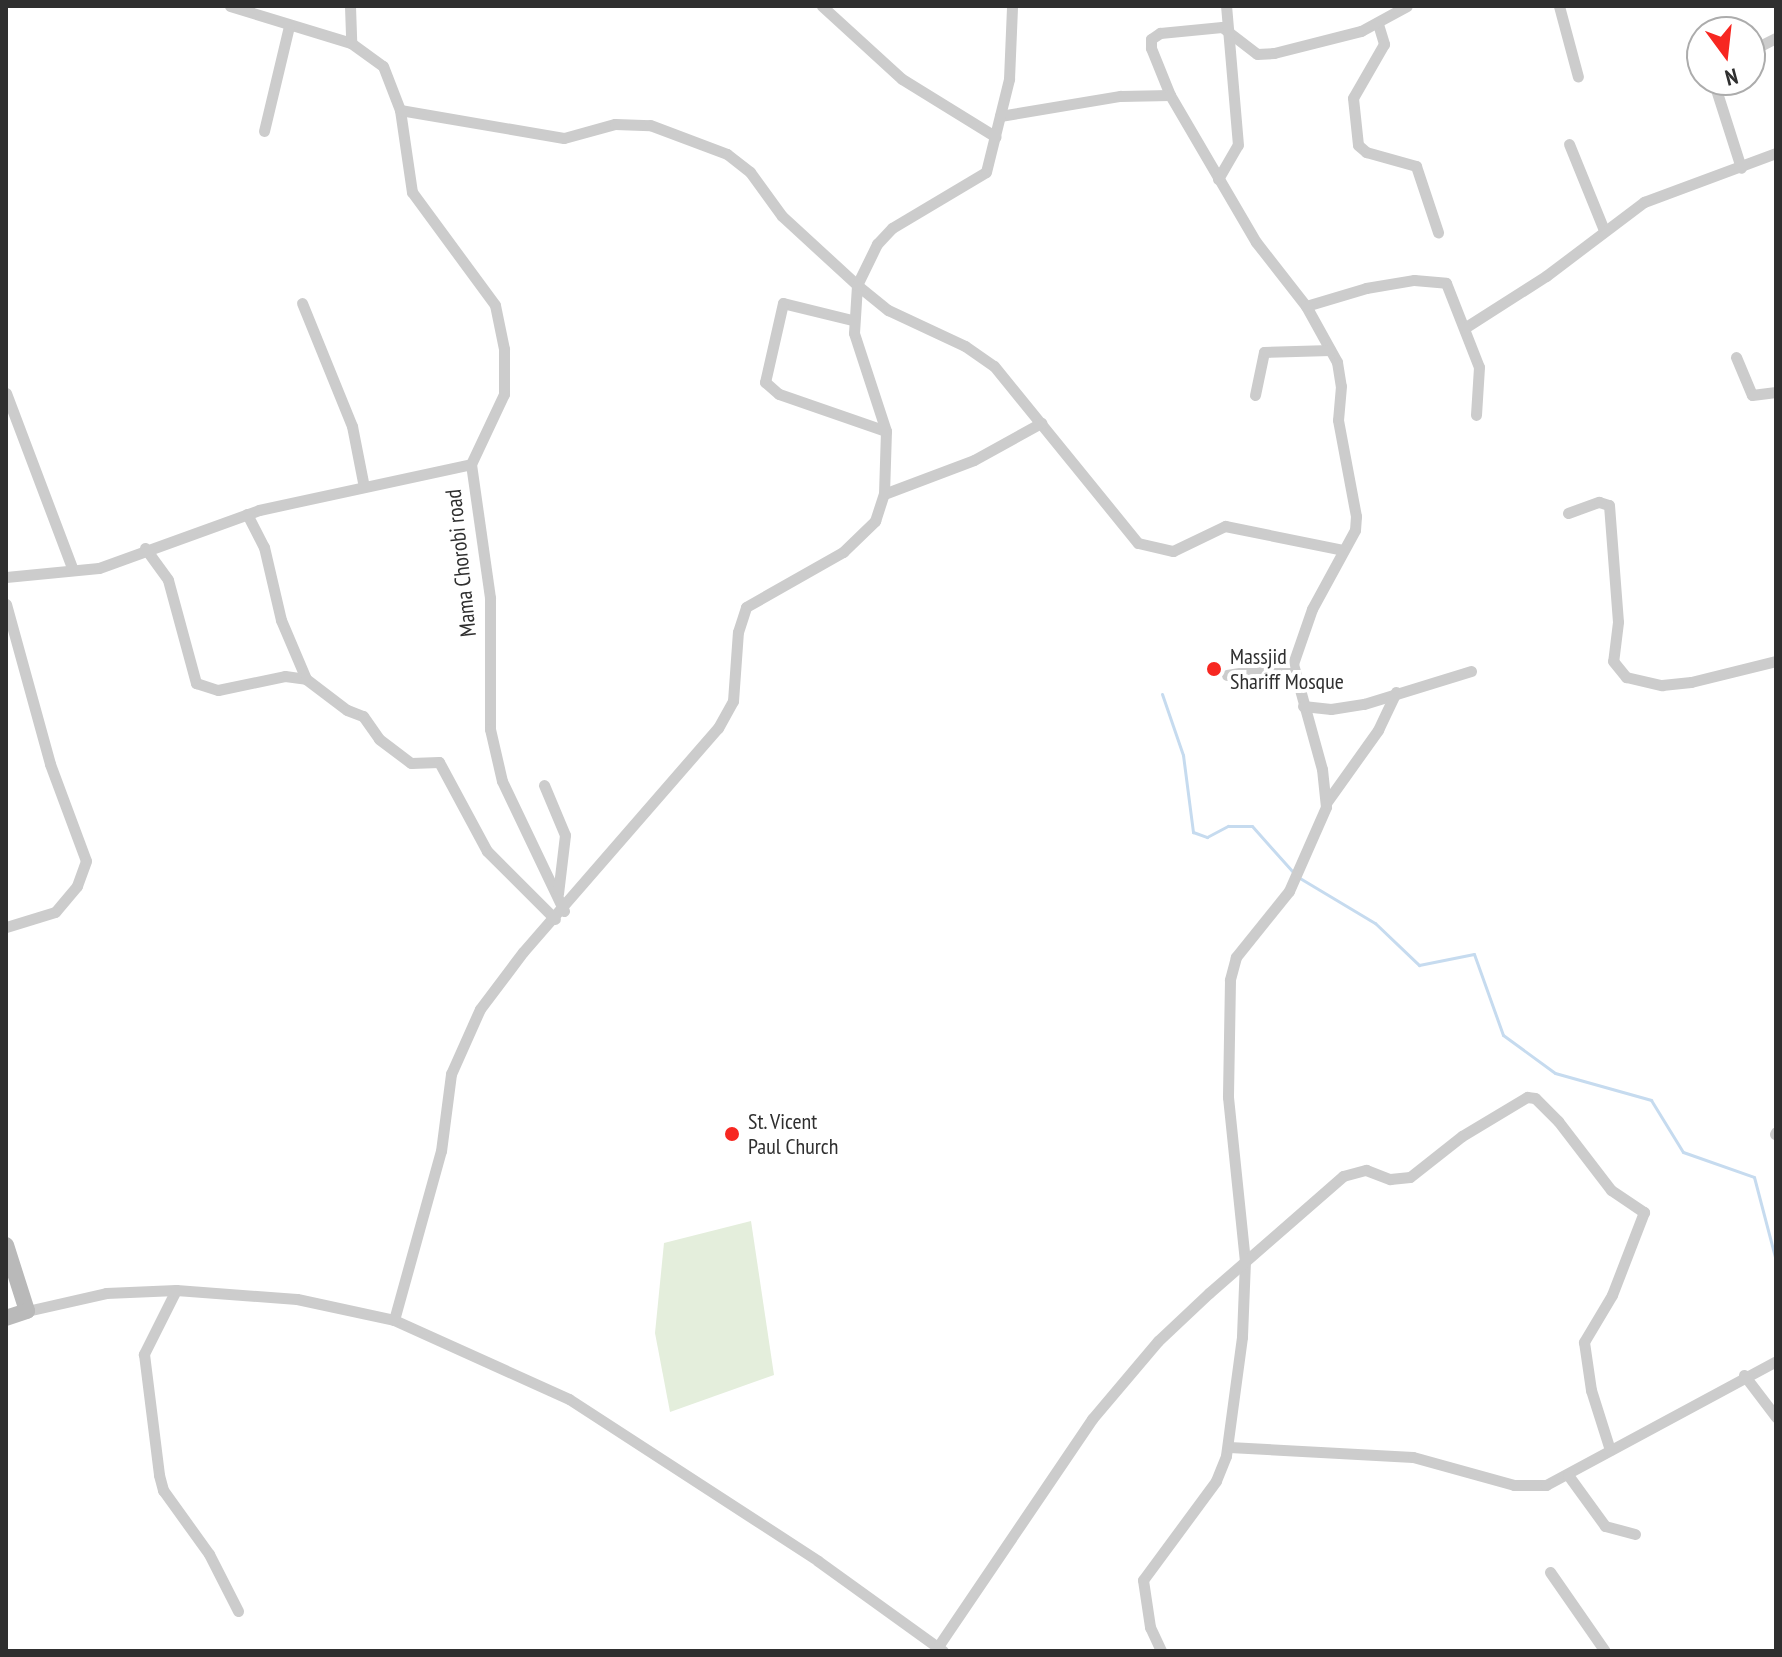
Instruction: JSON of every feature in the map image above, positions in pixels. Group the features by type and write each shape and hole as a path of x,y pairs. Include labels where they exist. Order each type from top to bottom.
{"street":[{"name":"Mama Chorobi road","path":"230,6 351,43 383,66 400,110 412,192 491,295 503,334 504,394 471,464 490,598 492,740 502,781 558,894 559,915"},
{"path":"350,6 351,43"},
{"path":"394,1320 441,1151 457,1052 495,986 724,719 733,701 738,632 746,607 860,540 875,521 884,494 886,431 852,320 857,285 892,228 986,172 1009,79 1012,6"},
{"path":"1326,803 1293,664 1312,609 1355,530 1356,516 1338,420 1340,373 1306,306 1256,242 1170,95 1151,39 1166,31 1212,25 1228,29 1252,51 1265,54 1310,47 1378,24 1407,6"},
{"path":"1559,6 1578,77"},
{"path":"1212,25 1226,7"},
{"path":"1218,179 1238,145 1226,7"},
{"path":"830,9 911,85 996,137"},
{"path":"1378,24 1384,44 1353,98 1358,145 1363,151 1416,166 1438,232"},
{"path":"264,131 289,26"},
{"path":"1000,116 1120,96 1170,95"},
{"path":"1718,96 1741,168"},
{"path":"400,110 564,138 633,123 691,138 742,165 782,216 857,285 908,321 982,356 1041,423 1136,542 1173,551 1225,526 1343,550"},
{"path":"1569,144 1604,230"},
{"path":"1466,327 1546,276 1604,230 1651,199 1776,153"},
{"path":"1306,306 1366,288 1435,281 1450,289 1479,367 1476,415"},
{"path":"302,303 352,426 364,487"},
{"path":"852,320 783,303 765,382 779,394 886,431"},
{"path":"1255,395 1264,352 1330,350"},
{"path":"1736,357 1740,378 1752,395 1776,392"},
{"path":"6,393 73,570"},
{"path":"884,494 974,460 1041,423"},
{"path":"6,577 99,568 145,548 247,514 471,464"},
{"path":"1568,513 1599,502 1609,505 1618,622 1613,661 1626,677 1662,685 1691,682 1776,661"},
{"path":"247,514 264,547 281,620 306,679 347,710 363,716 379,739 411,763 442,764 487,851 559,915"},
{"path":"145,548 168,580 196,683 218,690 277,677 306,679"},
{"path":"6,604 50,764 86,861 77,886 55,912 6,927"},
{"path":"1227,675 1293,664"},
{"path":"1303,706 1331,709 1471,671"},
{"path":"1161,1651 1150,1627 1143,1580 1216,1481 1229,1447 1245,1261 1228,1097 1233,963 1285,898 1326,803 1378,730 1396,692"},
{"path":"544,785 565,835 558,894"},
{"path":"6,1318 106,1293 176,1290 297,1299 394,1320 569,1399 818,1561 940,1650 1092,1419 1158,1341 1343,1176 1366,1170 1390,1179 1410,1177 1462,1136 1518,1101 1535,1098 1611,1190 1644,1212 1612,1295 1584,1342 1591,1390 1610,1450"},
{"path":"6,1245 27,1311"},
{"path":"176,1290 144,1354 159,1475 163,1490 209,1554 238,1611"},
{"path":"1229,1447 1413,1457 1532,1487 1568,1475 1744,1375 1776,1361"},
{"path":"1744,1375 1776,1417"},
{"path":"1568,1475 1605,1526 1635,1534"},
{"path":"1550,1572 1605,1651"}],"green space":[{"path":"751,1221 774,1375 670,1412 655,1333 664,1243"}],"waterway":[{"path":"1162,694 1183,755 1193,832 1207,837 1228,826 1252,826 1293,872"},
{"path":"1298,877 1375,923 1419,965 1474,954 1503,1035 1555,1073 1651,1100 1683,1152 1754,1177 1776,1261"}],"place":[{"name":"Massjid Shariff Mosque","path":"1214,669"},
{"name":"St. Vicent Paul Church","path":"732,1134"}]}
